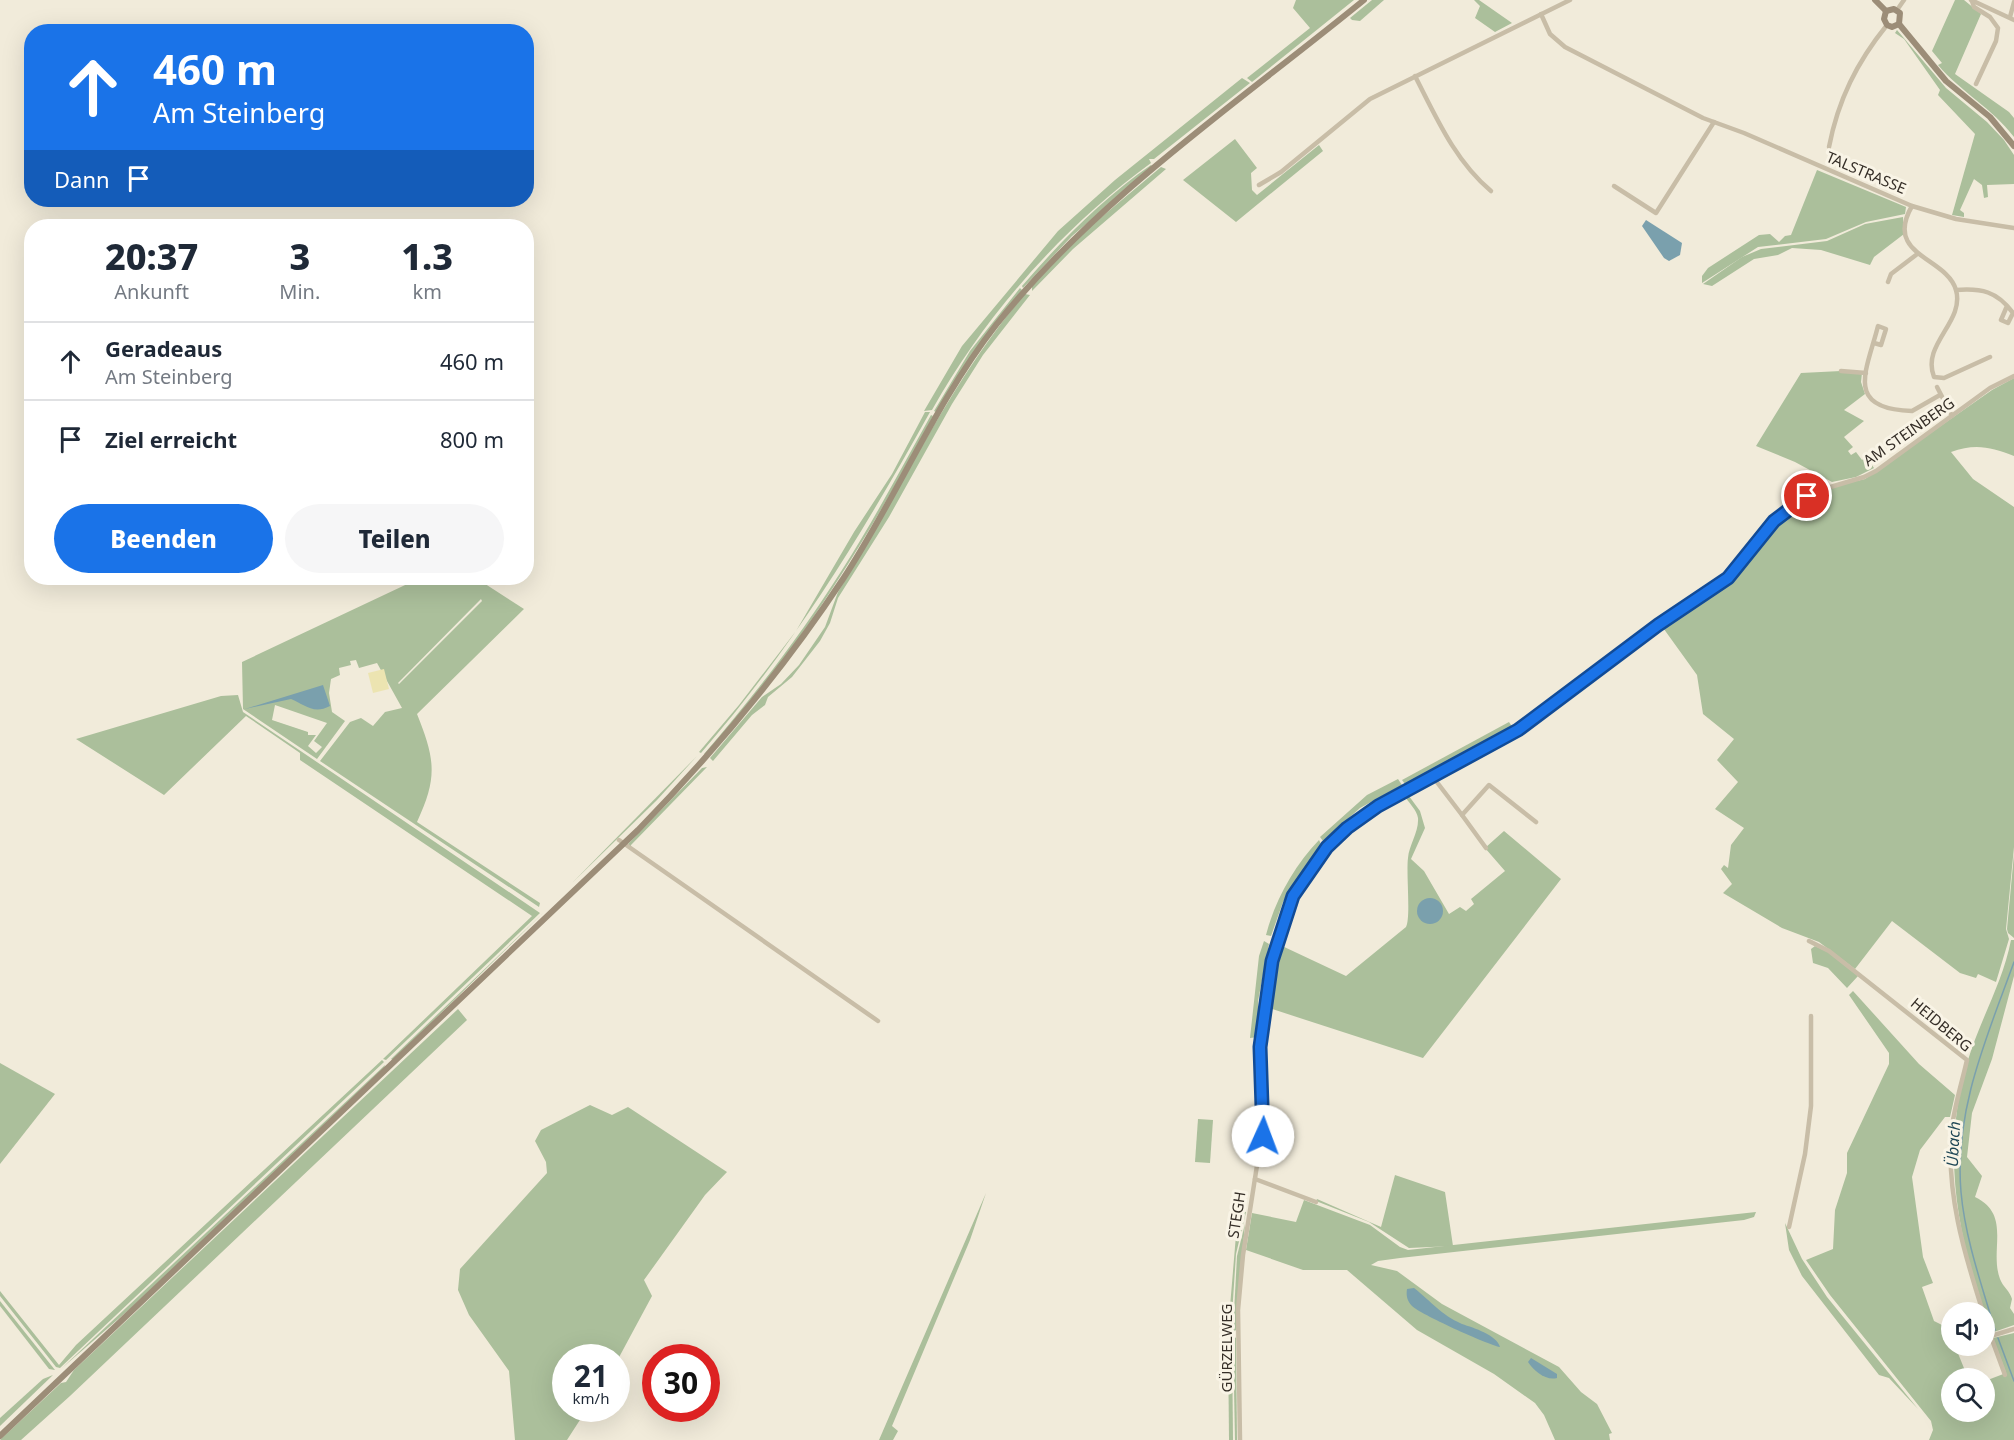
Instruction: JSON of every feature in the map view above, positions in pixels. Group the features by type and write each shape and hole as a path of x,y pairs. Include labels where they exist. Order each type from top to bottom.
{"main road":[{"path":"0,1436 705,760 784,664 844,578 969,362 1036,278 1074,238 1125,193 1364,0"},
{"path":"1875,0 1886,11"},
{"path":"1886,11 1897,10 1901,17 1899,24"},
{"path":"1886,11 1884,19 1887,25 1892,27 1899,24"},
{"path":"1899,24 1946,81 1990,117 2014,146"}],"street":[{"path":"1259,185 1281,172 1370,99 1570,0"},
{"path":"1897,10 1904,0"},
{"path":"1972,0 2012,19 2014,2"},
{"path":"1972,0 1974,7 1990,17 1998,28 1996,41 1976,84"},
{"name":"TALSTRASSE","path":"1541,14 1550,34 1565,47 1668,101 1714,122 1912,206 1956,219 2014,228"},
{"path":"1829,147 1842,98 1862,60 1887,25"},
{"path":"1415,76 1447,138 1467,169 1491,191"},
{"path":"1614,186 1656,213 1714,122"},
{"path":"1912,206 1908,215 1907,236 1916,255 1943,269 1956,290 1955,312 1933,352 1933,374 1937,379 1944,378 1990,357"},
{"path":"1888,282 1891,274 1916,255"},
{"path":"1956,290 1980,288 1995,294 2007,306"},
{"path":"1874,343 1863,386 1867,395 1890,407 1912,411 1940,395"},
{"path":"1841,371 1866,374"},
{"name":"AM STEINBERG","path":"1347,828 1390,799 1518,730 1658,625 1728,578 1767,529 1798,501 1836,484 1864,477 1990,388 2014,376"},
{"path":"1937,387 1952,416"},
{"path":"1433,777 1486,848"},
{"path":"1462,815 1490,785 1536,822"},
{"name":"STEGH","path":"1243,1255 1264,1119 1262,1029 1272,961 1293,896 1327,847 1347,828"},
{"path":"621,842 878,1021"},
{"name":"HEIDBERG","path":"1809,941 1829,951 1967,1060 1952,1126 1951,1174 1964,1249 1980,1302"},
{"path":"1790,1227 1801,1176 1811,1106 1811,1016"},
{"name":"STEGH","path":"1255,1179 1316,1202"},
{"name":"GÜRZELWEG","path":"1240,1440 1238,1340 1243,1255"},
{"path":"1995,1335 2014,1329"},
{"path":"1995,1347 2005,1375"}],"green space":[{"path":"1296,0 1354,0 1252,82 1247,78 1310,28 1293,8"},
{"path":"1372,0 1384,0 1360,21 1350,18"},
{"path":"1474,0 1479,0 1512,23 1495,32 1475,18 1480,6"},
{"path":"1955,0 1964,0 1981,14 1955,74 2009,112 2014,118 2014,137 1996,117 1956,84 1938,65 1942,63 1932,51"},
{"path":"1897,30 1946,88 1987,122 2014,155 2014,184 1987,185 1988,197 1984,198 1982,185 1974,179 1960,210 1964,213 1964,217 1952,215 1975,134 1938,95 1940,90 1904,39 1895,33"},
{"path":"1242,78 1250,83 1154,159 1149,159 1151,163 1118,188 1057,244 1028,275 976,340 932,410 924,411 962,346 1058,231 1115,180"},
{"path":"1235,139 1257,168 1251,173 1252,190 1257,195 1319,145 1323,151 1236,222 1183,180"},
{"path":"1151,165 1153,167 1072,236 1023,288 1022,286 1036,270 1083,221"},
{"path":"1161,167 1166,169 1073,249 1032,291 1032,286 1085,231"},
{"path":"1817,170 1906,207 1905,214 1866,222 1826,239 1758,247 1702,283 1702,276 1708,268 1759,235 1770,234 1779,242 1785,236 1791,235"},
{"path":"1903,217 1904,234 1874,257 1870,265 1821,250 1792,248 1778,255 1754,259 1712,286 1703,284 1742,257 1761,249 1827,241 1865,224"},
{"path":"1020,288 1022,290 990,329 936,412 934,411 970,351"},
{"path":"1025,294 1030,295 983,355 952,404 889,517 838,598 830,623 820,641 792,677 768,697 765,705 752,715 713,761 710,758 762,697 781,684 799,665 825,627 838,592 948,402 997,329"},
{"path":"1841,371 1862,373 1861,382 1865,394 1844,410 1864,421 1844,437 1853,447 1848,451 1851,455 1856,452 1862,460 1866,457 1874,468 1856,477 1832,482 1795,462 1756,446 1801,373"},
{"path":"2014,378 2014,456 1983,447 1951,452 1973,479 2014,507 2014,847 2006,929 2009,939 1996,982 1978,974 1976,978 1960,973 1892,921 1855,969 1819,942 1782,928 1723,893 1732,884 1721,869 1724,865 1728,868 1731,845 1744,828 1715,809 1738,782 1717,760 1734,739 1703,714 1697,675 1661,625 1694,606 1727,581 1744,565 1778,521 1800,502 1827,490 1865,479 1992,390"},
{"path":"925,412 930,412 852,546 796,631 854,532 892,474"},
{"path":"931,415 933,416 882,509 826,599 766,681 708,753 704,754 741,710 810,618 865,532"},
{"path":"405,585 487,585 524,609 417,714 428,744 432,768 428,792 417,822 540,903 539,907 320,761 350,722 361,718 373,726 385,712 402,708 377,663 359,668 356,660 350,661 351,665 339,668 340,675 331,679 329,693 332,712 345,721 317,759 243,709 242,662","holes":["481,599 482,601 399,684 398,683","275,705 327,723 314,741 322,747 316,753 308,746 316,735 308,735 308,732 272,720"]},
{"path":"796,632 735,713 701,753 699,752 739,705"},
{"path":"238,695 243,712 540,913 386,1060 383,1059 532,916 300,760 300,753 246,716 164,795 76,739 221,696"},
{"path":"1509,722 1513,728 1405,784 1402,780"},
{"path":"697,756 657,800 571,884"},
{"path":"707,767 631,847 628,844 702,768"},
{"path":"1398,779 1402,785 1360,808 1323,841 1320,837 1367,795"},
{"path":"1402,787 1403,789 1354,819 1327,844 1325,842 1361,810"},
{"path":"1406,792 1420,811 1425,828 1411,859 1424,871 1449,914 1460,907 1466,911 1474,904 1471,899 1505,871 1485,848 1504,831 1561,879 1423,1058 1269,1008 1264,1044 1269,990 1285,924 1313,867 1331,845 1358,823","holes":["1404,795 1417,815 1417,828 1408,858 1406,927 1346,976 1280,945 1289,919 1312,875 1342,840 1360,824"]},
{"path":"1319,840 1321,844 1283,902 1271,936 1266,935 1286,884 1301,861"},
{"path":"1323,845 1325,847 1287,907 1274,939 1286,901"},
{"path":"2014,854 2014,938 2007,929"},
{"path":"543,913 393,1060 391,1059"},
{"path":"2011,940 2014,940 2014,976 1992,1059 1972,1113 1967,1157 1982,1176 1975,1197 1993,1213 1997,1234 1997,1268 2001,1282 2012,1299 2010,1308 2014,1314 2014,1325 1995,1332 1995,1302 1981,1302 1962,1232 1954,1165 1955,1130 1959,1096 1968,1060"},
{"path":"1264,941 1269,944 1258,1001 1258,1037 1250,1038 1259,956"},
{"path":"1815,946 1828,952 1858,976 1847,988 1828,968 1813,963 1811,949"},
{"path":"1853,991 1919,1064 1955,1095 1950,1117 1945,1117 1920,1150 1912,1177 1923,1257 1933,1283 1922,1287 1934,1321 1941,1324 1941,1356 1959,1356 1964,1368 1941,1368 1941,1422 1995,1422 1995,1377 2006,1373 1995,1338 2014,1333 2014,1440 1929,1440 1933,1430 1931,1421 1830,1295 1806,1260 1833,1249 1835,1210 1847,1173 1847,1153 1889,1064 1889,1053 1849,995"},
{"path":"458,1009 467,1020 70,1396 21,1440 0,1440 61,1383 66,1382 74,1370"},
{"path":"382,1060 384,1062 60,1368 56,1367 0,1296 0,1291 59,1365 76,1345"},
{"path":"0,1063 55,1094 0,1164"},
{"path":"385,1065 384,1069 131,1308 62,1368"},
{"path":"590,1105 612,1115 628,1107 727,1172 705,1195 644,1280 652,1296 626,1344 552,1344 552,1422 579,1422 567,1440 515,1440 509,1371 469,1315 458,1290 460,1269 547,1173 546,1162 535,1141 541,1130"},
{"path":"1198,1119 1213,1120 1210,1163 1195,1162"},
{"path":"1395,1175 1445,1192 1453,1246 1409,1248 1369,1222 1316,1201 1317,1199 1381,1227"},
{"path":"986,1193 970,1240 892,1426 898,1431 893,1440 879,1440"},
{"path":"1304,1200 1370,1225 1400,1247 1408,1250 1756,1212 1754,1217 1744,1220 1400,1258 1378,1261 1371,1265 1397,1271 1442,1304 1559,1367 1581,1392 1597,1404 1612,1433 1609,1434 1610,1440 1555,1440 1544,1415 1535,1403 1494,1374 1417,1330 1347,1270 1303,1270 1246,1250 1252,1213 1296,1222"},
{"path":"1238,1211 1246,1212 1236,1254 1231,1330 1228,1331"},
{"path":"1785,1223 1802,1259 1827,1297 1918,1409 1889,1378 1879,1375 1802,1276 1789,1250"},
{"path":"1245,1224 1236,1330 1233,1332 1237,1256"},
{"path":"0,1301 55,1370 49,1369 0,1306"},
{"path":"1233,1336 1236,1338 1237,1440 1235,1440"},
{"path":"1228,1337 1232,1337 1233,1440 1229,1440"},
{"path":"53,1375 0,1426 0,1418 43,1379"}],"sand":[{"path":"384,669 389,689 373,693 368,673"}],"water":[{"path":"1646,220 1682,243 1680,255 1669,261 1664,258 1642,226"},
{"path":"323,685 330,706 324,708 309,708 291,699 245,709"},
{"path":"1430,898 1439,902 1443,911 1439,920 1430,924 1421,920 1417,911 1421,902"},
{"path":"1414,1288 1436,1308 1462,1324 1490,1336 1500,1347 1418,1310 1410,1304 1407,1296 1407,1289"},
{"path":"1531,1358 1557,1374 1557,1378 1545,1377 1537,1372 1528,1362"}],"waterway":[{"name":"Übach","path":"1987,1302 1966,1227 1960,1162 1963,1132 1975,1074 2014,962"},
{"name":"Übach","path":"1998,1338 2014,1381"}],"route":[{"path":"1263,1136 1264,1102 1260,1047 1272,961 1293,896 1327,847 1347,828 1378,806 1518,730 1658,625 1728,578 1774,521 1807,496"}]}
